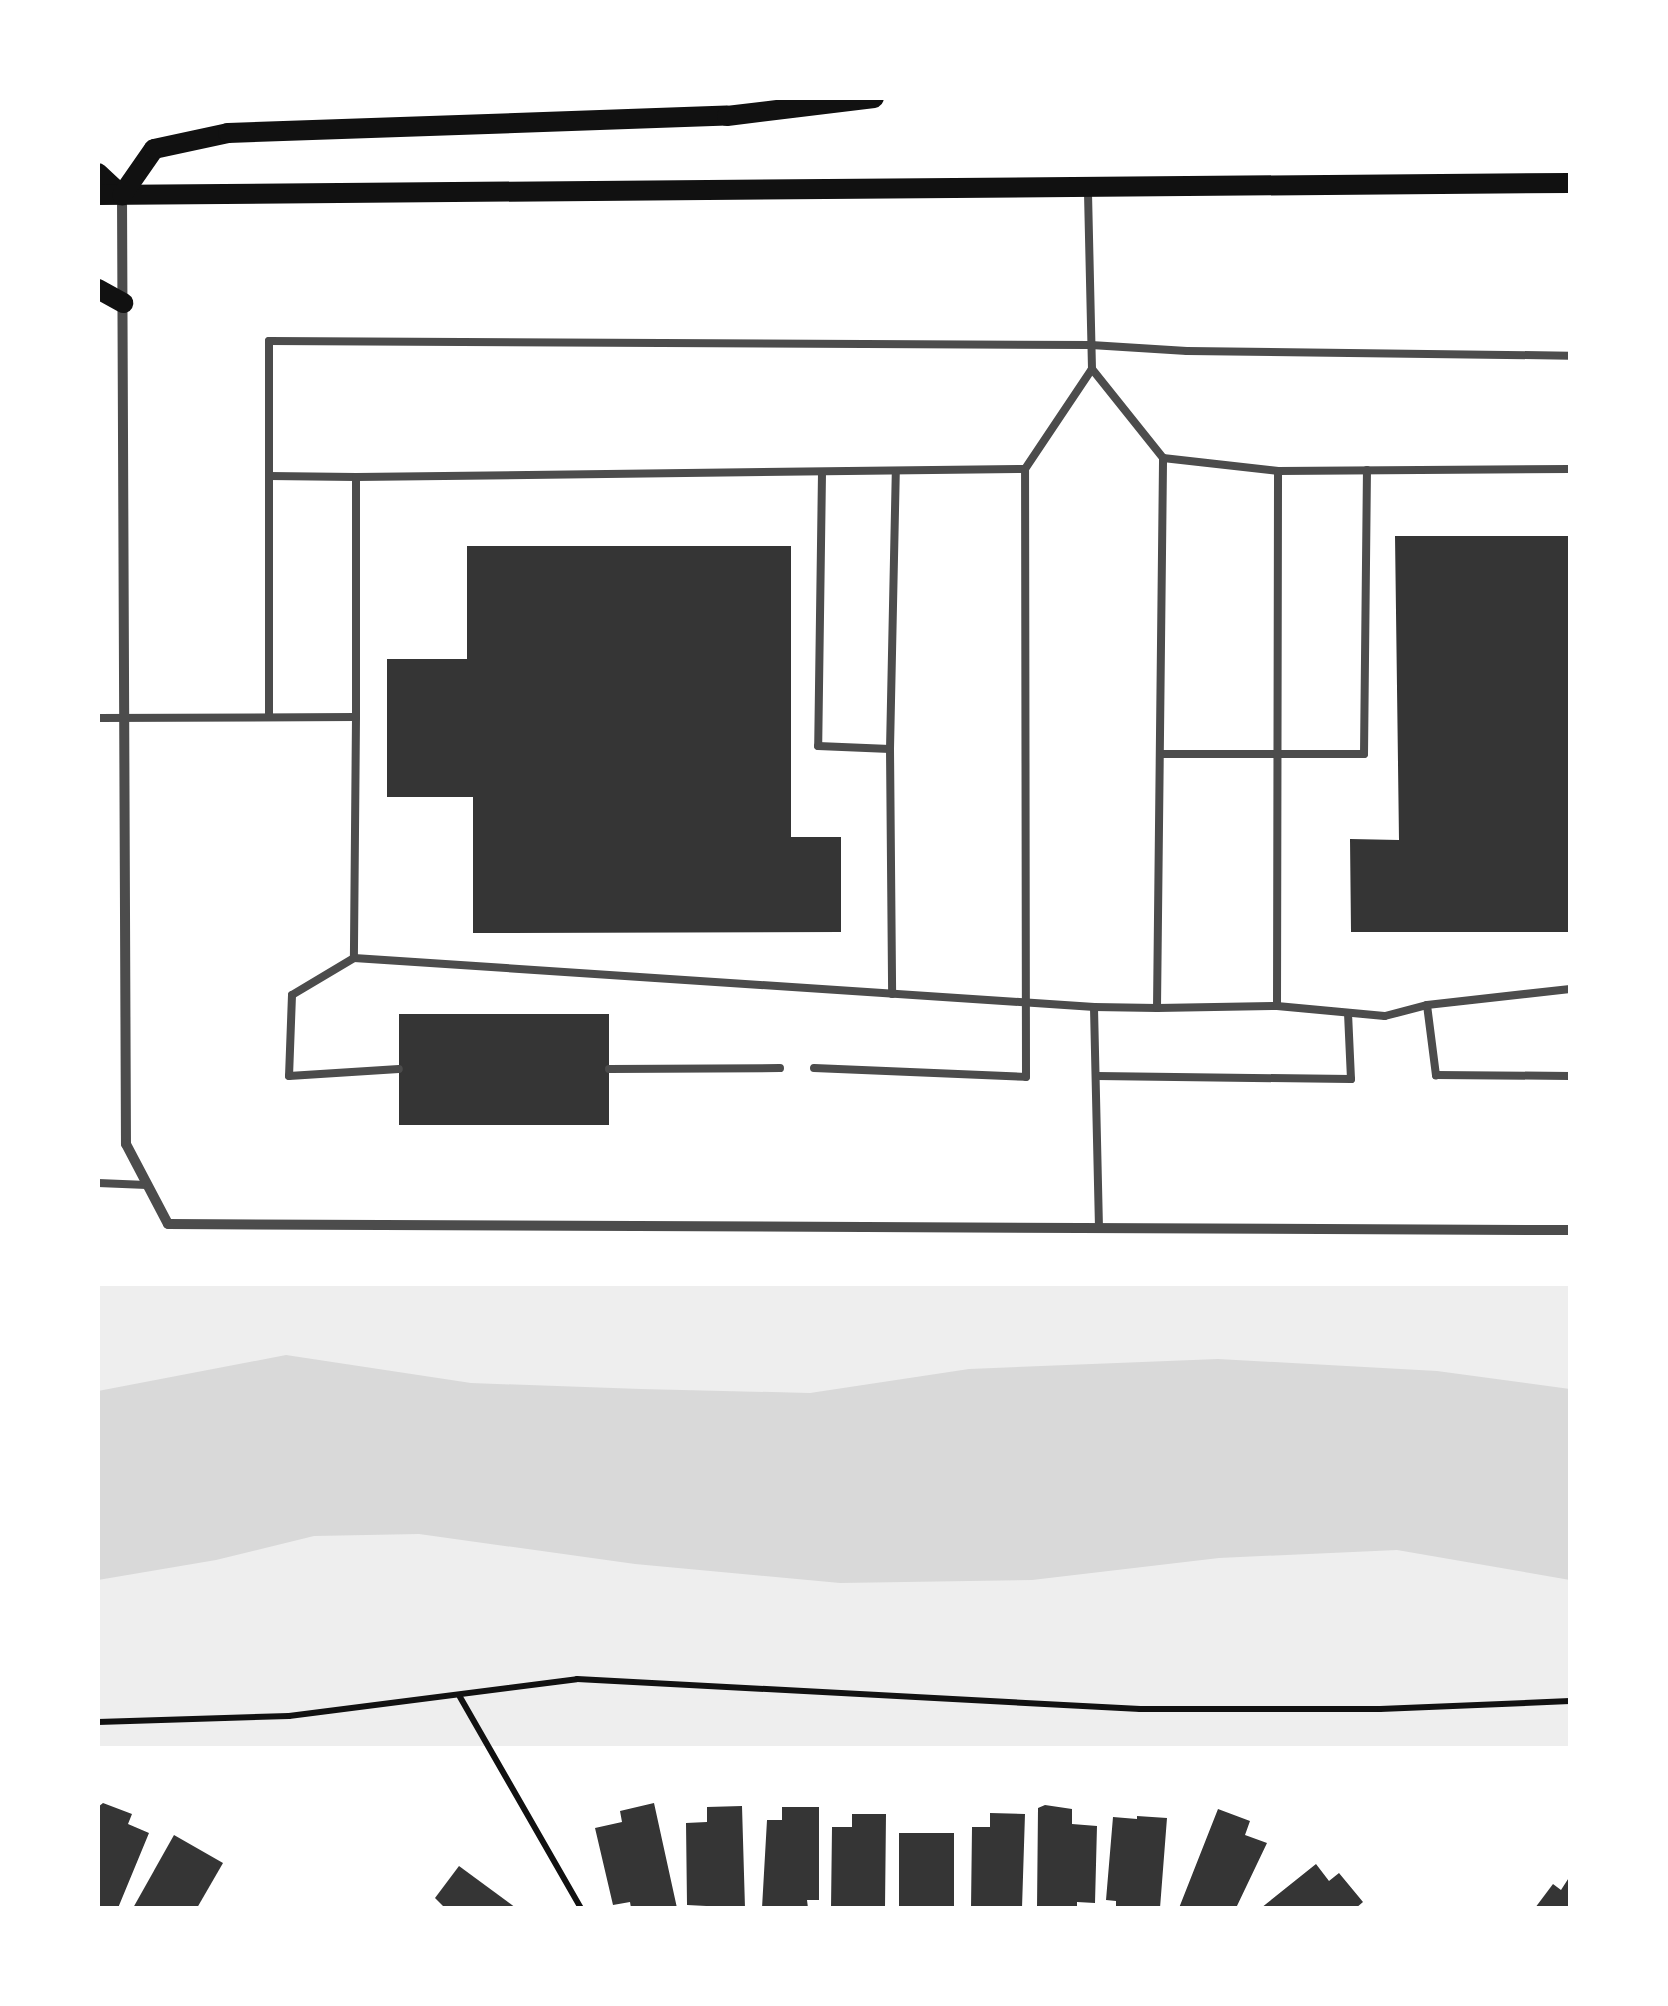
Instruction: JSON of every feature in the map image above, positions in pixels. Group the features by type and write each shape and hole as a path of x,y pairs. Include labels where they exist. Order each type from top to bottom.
{"main road":[{"path":"122,195 154,149 228,133 727,116 874,98"},
{"path":"98,174 122,195"},
{"path":"98,194 1570,183"},
{"path":"98,288 123,303"}],"street":[{"path":"122,195 126,1144 168,1224 1570,1230"}],"lane":[{"path":"1088,187 1092,369 1163,458 1156,1008"},
{"path":"270,718 270,341 1091,345 1187,352 1570,356"},
{"path":"814,1068 1026,1077 1025,469 1092,369"},
{"path":"1163,458 1278,470 1570,468"},
{"path":"270,476 1025,469"},
{"path":"1277,1006 1278,470"},
{"path":"1160,754 1364,754 1367,470"},
{"path":"892,994 890,748 896,472"},
{"path":"822,473 818,746 890,748"},
{"path":"354,958 356,477"},
{"path":"98,718 356,718"},
{"path":"398,1069 288,1076 292,996 354,958 1094,1007 1277,1006 1385,1016 1427,1005 1570,989"},
{"path":"1427,1005 1436,1075 1570,1076"},
{"path":"1094,1007 1100,1228"},
{"path":"1097,1076 1351,1079 1348,1014"},
{"path":"609,1069 780,1068"},
{"path":"98,1183 147,1185"}],"path":[{"path":"98,1722 288,1716 577,1679 1140,1709 1380,1709 1570,1701"},
{"path":"460,1697 582,1908"}],"shaded area":[{"path":"98,1286 1570,1286 1570,1746 98,1746"},
{"path":"286,1355 471,1383 641,1389 810,1393 969,1369 1218,1359 1437,1371 1570,1389 1570,1580 1397,1550 1219,1558 1032,1580 840,1583 635,1564 419,1534 314,1536 216,1560 98,1580 98,1391"}],"building":[{"path":"1395,536 1570,536 1570,932 1351,932 1350,839 1399,840"},
{"path":"467,546 791,546 791,837 841,837 841,932 473,933 473,797 387,797 387,659 467,659"},
{"path":"399,1014 609,1014 609,1125 399,1125"},
{"path":"103,1803 132,1814 128,1824 149,1833 118,1908 98,1908 98,1807"},
{"path":"654,1803 677,1908 631,1908 630,1902 613,1905 595,1828 622,1822 620,1811"},
{"path":"1045,1805 1072,1809 1072,1824 1097,1826 1095,1903 1077,1902 1077,1908 1037,1908 1038,1808"},
{"path":"742,1806 745,1908 687,1905 686,1823 707,1822 707,1807"},
{"path":"782,1807 819,1807 819,1900 807,1900 808,1908 762,1908 767,1820 782,1820"},
{"path":"1218,1809 1250,1821 1245,1835 1267,1843 1236,1908 1179,1908"},
{"path":"990,1813 1025,1814 1022,1908 971,1908 972,1827 990,1827"},
{"path":"852,1814 886,1814 885,1908 831,1908 832,1827 852,1827"},
{"path":"1113,1817 1167,1818 1160,1908 1116,1908 1116,1901 1106,1900"},
{"path":"899,1833 954,1833 954,1908 899,1908"},
{"path":"174,1835 223,1863 197,1908 133,1908"},
{"path":"1316,1864 1329,1881 1339,1873 1363,1902 1356,1908 1261,1908"},
{"path":"459,1866 516,1908 445,1908 435,1898"},
{"path":"1570,1876 1570,1908 1535,1908 1553,1884 1561,1890"}]}
